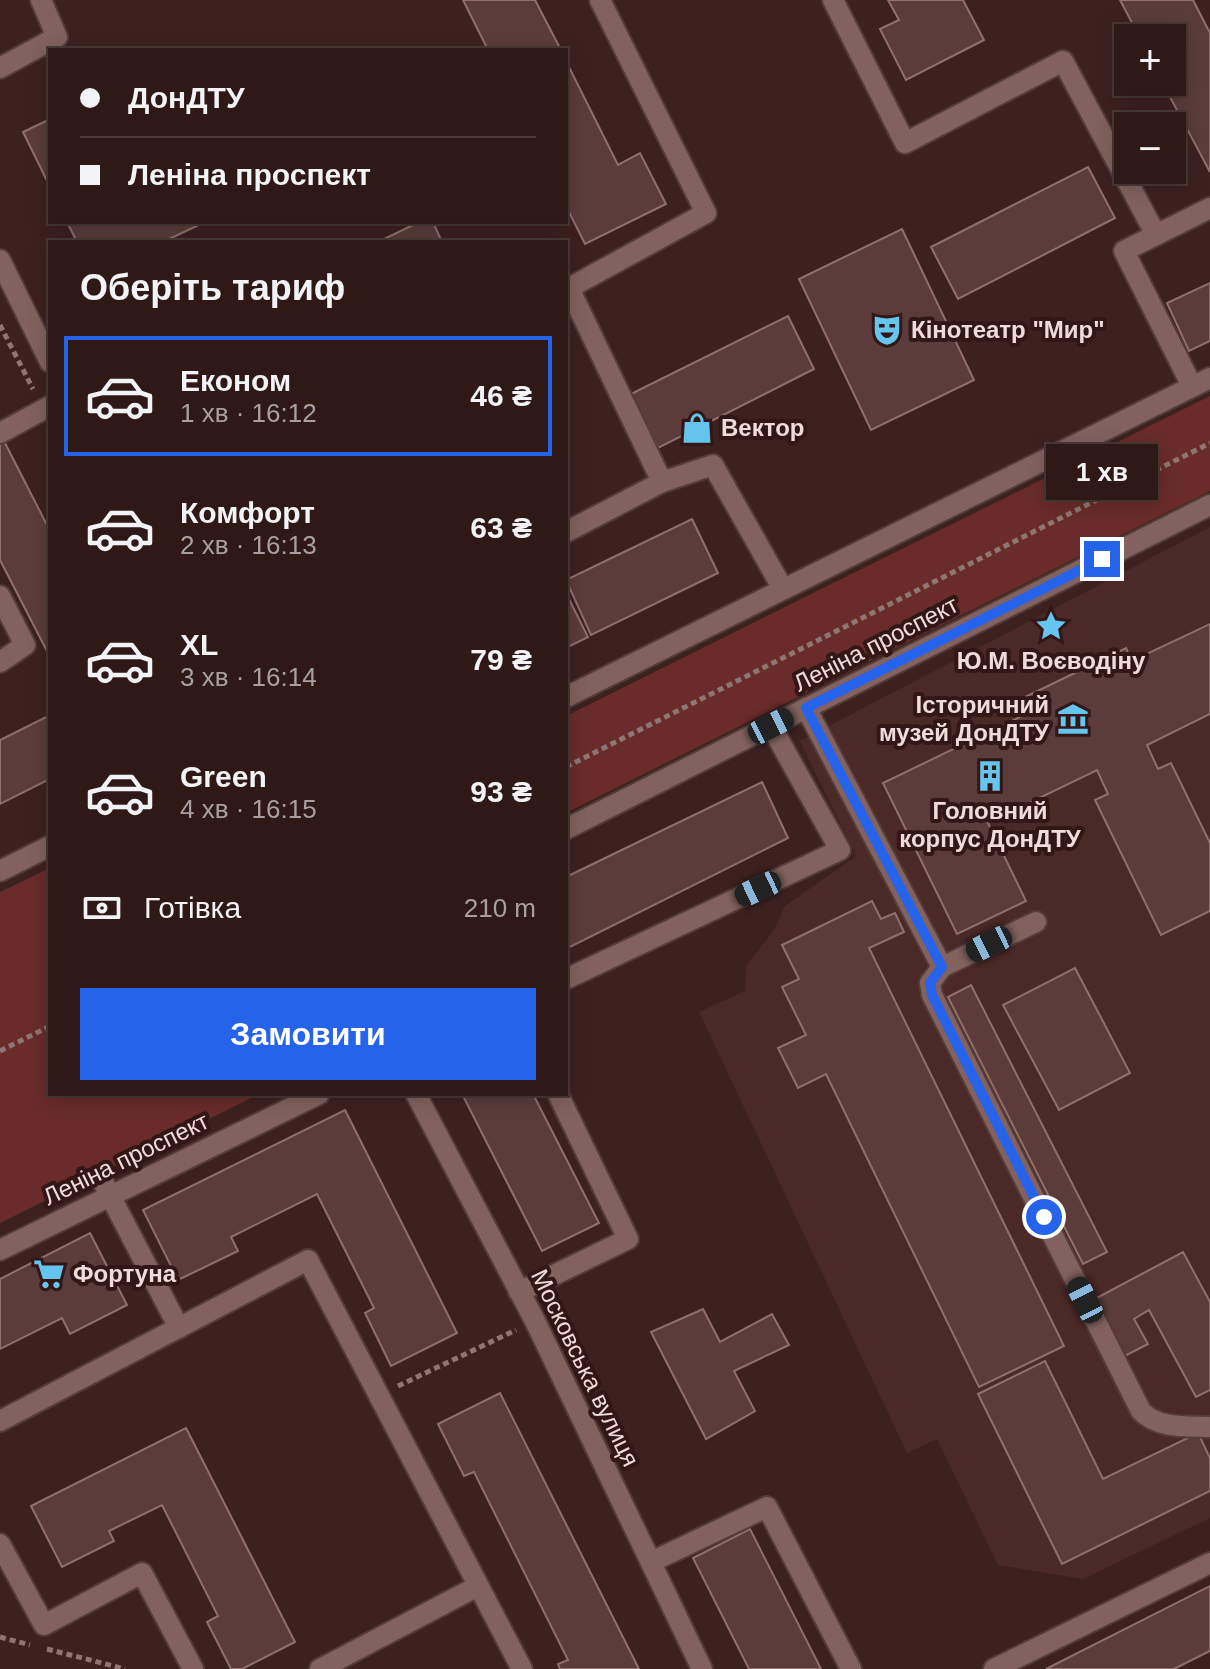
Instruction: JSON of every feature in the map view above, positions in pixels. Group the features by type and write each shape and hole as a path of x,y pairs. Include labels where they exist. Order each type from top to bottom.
{"street":[{"path":"0,68 57,37 41,0"},
{"path":"600,0 706,213 569,288 662,482"},
{"path":"833,0 905,143 1063,61 1156,235"},
{"path":"568,696 1201,382 1124,251 1210,208"},
{"path":"0,260 48,358"},
{"path":"0,433 48,407"},
{"path":"568,531 662,482 713,465 783,589"},
{"name":"Леніна проспект","path":"568,828 1210,505"},
{"path":"0,596 25,645 0,662"},
{"path":"806,708 942,967"},
{"path":"568,978 840,850 771,726"},
{"path":"0,871 48,847"},
{"path":"1036,922 942,967 930,983 932,995 1141,1411 1148,1418 1163,1423 1210,1427"},
{"name":"Леніна проспект","path":"0,1250 106,1188 314,1096"},
{"name":"Московська вулиця","path":"417,1096 535,1321 702,1669"},
{"path":"519,1292 628,1239 559,1096"},
{"path":"106,1188 179,1328"},
{"path":"0,1421 308,1260 522,1669"},
{"path":"651,1562 767,1507 851,1669"},
{"path":"0,1544 44,1625 142,1573 193,1669"},
{"path":"994,1669 1210,1563"},
{"path":"320,1669 478,1586"}],"path":[{"path":"568,766 1210,443"},
{"path":"0,1051 48,1027"},
{"path":"377,1396 535,1321"},
{"path":"0,1637 125,1669"}],"shaded area":[{"path":"1210,396 1210,491 568,812 568,715"},
{"path":"1210,527 1210,1518 1083,1579 998,1565 937,1439 907,1453 699,1012 745,991 746,966 774,930 785,906 856,856 800,741"},
{"path":"48,869 48,1096 255,1096 0,1223 0,892"}],"building":[{"path":"463,0 535,0 560,48 487,48"},
{"path":"888,0 963,0 984,40 906,80 880,29 899,20"},
{"path":"1120,0 1193,0 1210,33 1210,172 1186,127 1186,112 1178,112 1169,96 1186,96 1186,24 1133,24"},
{"path":"568,65 618,165 640,153 666,204 585,244 568,210"},
{"path":"48,120 48,183 23,132"},
{"path":"1088,167 1115,218 958,299 931,247"},
{"path":"68,224 201,224 167,240 76,240"},
{"path":"415,224 434,224 441,240 382,240"},
{"name":"Кінотеатр \"Мир\"","path":"902,229 974,380 871,430 799,279"},
{"path":"1210,283 1210,341 1189,351 1167,303"},
{"path":"788,316 814,369 658,448 631,394"},
{"path":"4,441 48,527 48,653 0,560 0,444"},
{"path":"692,519 718,573 591,635 568,579"},
{"path":"568,597 588,637 568,647"},
{"name":"Головний корпус ДонДТУ","path":"1210,624 1210,714 1147,745 1158,769 1171,763 1210,843 1210,911 1161,935 1095,800 1108,794 1097,770 988,823 1026,901 957,934 883,783 1024,715 1017,701 1126,648 1132,661"},
{"path":"48,716 48,780 0,804 0,740"},
{"path":"762,782 788,838 568,948 568,876"},
{"path":"872,901 881,919 895,913 904,932 869,948 1064,1346 979,1387 826,1074 798,1088 778,1048 806,1035 782,987 799,979 782,945"},
{"path":"1075,968 1130,1073 1059,1110 1003,1005"},
{"path":"971,985 1107,1252 1083,1264 948,997"},
{"path":"463,1096 534,1096 599,1223 542,1251"},
{"path":"345,1110 457,1333 391,1366 365,1313 374,1308 317,1194 231,1237 238,1251 178,1280 143,1210"},
{"path":"90,1233 127,1305 70,1334 62,1318 0,1349 0,1279"},
{"path":"1183,1252 1210,1302 1210,1390 1196,1397 1149,1310 1134,1319 1148,1344 1121,1358 1091,1301"},
{"path":"703,1309 720,1342 772,1314 789,1345 734,1371 755,1411 706,1439 651,1332"},
{"path":"1045,1361 1103,1479 1198,1433 1210,1458 1210,1491 1062,1564 978,1394"},
{"path":"500,1393 639,1669 560,1669 558,1664 568,1660 474,1472 464,1476 438,1424"},
{"path":"186,1428 295,1642 242,1669 231,1669 207,1622 218,1616 162,1505 109,1531 114,1541 62,1567 31,1506"},
{"path":"750,1529 821,1669 749,1669 693,1558"},
{"path":"1210,1586 1210,1651 1174,1669 1046,1669"}],"place":[{"name":"Кінотеатр \"Мир\"","path":"887,330"},
{"name":"Вектор","path":"697,428"},
{"name":"Ю.М. Воєводіну","path":"1051,626"},
{"name":"Історичний музей ДонДТУ","path":"1073,719"},
{"name":"Головний корпус ДонДТУ","path":"990,776"},
{"name":"Фортуна","path":"49,1274"}],"route":[{"path":"1044,1217 932,995 930,983 942,967 806,708 1102,559"}]}
